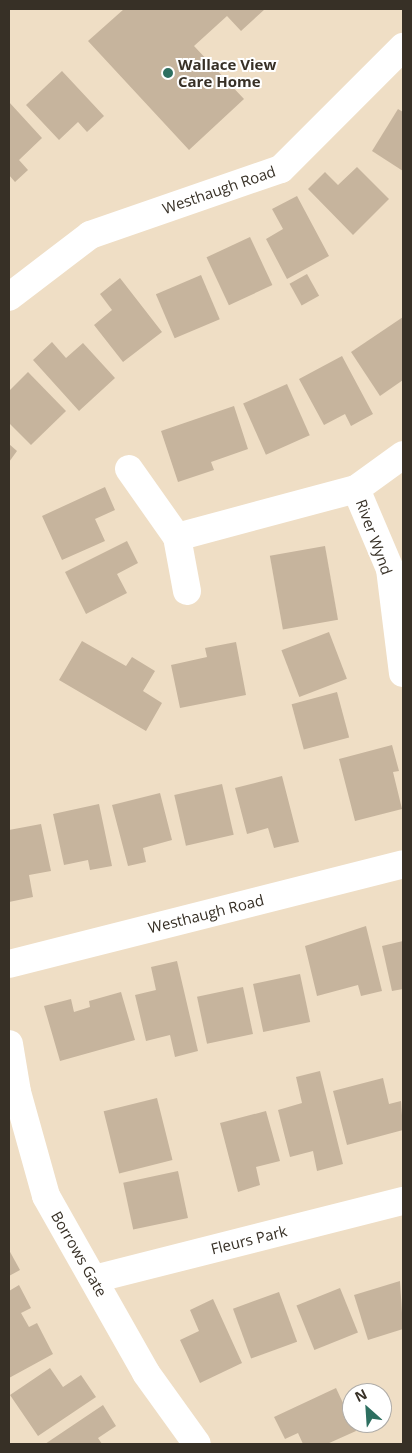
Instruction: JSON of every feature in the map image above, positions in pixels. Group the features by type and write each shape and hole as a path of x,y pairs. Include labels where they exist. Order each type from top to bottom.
{"street":[{"name":"Westhaugh Road","path":"9,297 90,235 280,169 403,47"},
{"name":"River Wynd","path":"178,538 356,489 403,455"},
{"path":"129,469 178,538 187,591"},
{"name":"River Wynd","path":"356,489 390,569 403,673"},
{"name":"Westhaugh Road","path":"9,964 403,864"},
{"name":"Borrows Gate","path":"9,1044 17,1092 46,1196 146,1373 197,1444"},
{"name":"Fleurs Park","path":"94,1279 403,1201"}],"building":[{"name":"Wallace View Care Home","path":"124,9 265,9 241,31 227,16 194,46 244,99 189,150 88,41"},
{"path":"62,71 104,116 87,132 78,122 59,140 26,105"},
{"path":"9,102 42,138 19,160 28,170 15,182 9,175"},
{"path":"398,109 403,112 403,171 372,151"},
{"path":"357,167 389,199 353,235 308,189 325,172 338,185"},
{"path":"297,196 329,256 287,279 266,239 283,229 272,209"},
{"path":"250,237 272,285 229,305 206,257"},
{"path":"307,274 319,296 302,306 290,284"},
{"path":"201,275 220,319 175,338 156,294"},
{"path":"120,278 162,332 123,362 94,325 112,310 100,294"},
{"path":"403,317 403,380 380,396 351,352"},
{"path":"52,342 66,358 83,343 115,378 79,411 33,360"},
{"path":"342,356 373,414 351,426 345,414 324,425 299,379"},
{"path":"28,372 66,411 31,445 9,423 9,391"},
{"path":"287,384 310,435 266,455 243,404"},
{"path":"234,406 248,449 211,462 214,470 178,482 161,431"},
{"path":"9,444 17,451 9,462"},
{"path":"105,487 115,510 95,519 105,541 62,560 42,516"},
{"path":"127,541 138,563 117,574 127,593 86,614 65,572"},
{"path":"325,546 338,620 283,630 270,556"},
{"path":"329,632 347,679 299,697 281,650"},
{"path":"82,641 126,666 132,657 155,671 143,691 162,703 146,731 59,680"},
{"path":"236,642 246,695 180,708 171,665 207,657 205,648"},
{"path":"337,692 349,737 304,750 292,704"},
{"path":"392,745 399,771 393,772 402,809 355,821 339,759"},
{"path":"282,776 299,842 274,848 268,828 247,834 235,788"},
{"path":"222,784 234,835 186,846 174,795"},
{"path":"160,793 172,840 143,848 146,862 128,866 112,805"},
{"path":"99,804 112,866 90,870 88,860 64,865 53,814"},
{"path":"41,824 51,871 29,875 33,897 9,902 9,830"},
{"path":"366,926 382,991 361,996 358,985 317,996 305,946"},
{"path":"403,941 403,989 392,991 382,946"},
{"path":"177,961 198,1051 175,1057 170,1035 146,1041 135,995 156,990 151,967"},
{"path":"300,974 310,1022 263,1032 253,984"},
{"path":"243,987 253,1034 207,1044 197,997"},
{"path":"121,992 135,1040 60,1061 44,1006 71,999 74,1012 90,1007 89,1001"},
{"path":"320,1071 343,1164 317,1171 313,1151 290,1157 278,1110 302,1103 296,1077"},
{"path":"383,1078 389,1104 401,1101 403,1130 347,1145 333,1091"},
{"path":"157,1098 172,1160 119,1173 104,1111"},
{"path":"266,1111 280,1161 256,1167 260,1185 238,1192 220,1123"},
{"path":"178,1171 188,1218 133,1230 123,1183"},
{"path":"9,1250 20,1270 9,1276"},
{"path":"400,1281 403,1329 368,1340 354,1295"},
{"path":"19,1285 31,1308 21,1313 29,1327 37,1323 53,1354 9,1378 9,1291"},
{"path":"340,1288 358,1333 314,1350 296,1306"},
{"path":"279,1292 297,1342 251,1359 233,1309"},
{"path":"213,1299 242,1363 200,1383 180,1340 199,1331 190,1310"},
{"path":"50,1368 63,1387 81,1375 96,1397 38,1436 10,1395"},
{"path":"336,1388 342,1401 342,1433 352,1433 327,1444 303,1444 298,1433 285,1439 274,1417"},
{"path":"103,1405 116,1426 98,1438 102,1444 45,1444"}],"place":[{"name":"Wallace View Care Home","path":"168,73"}]}
